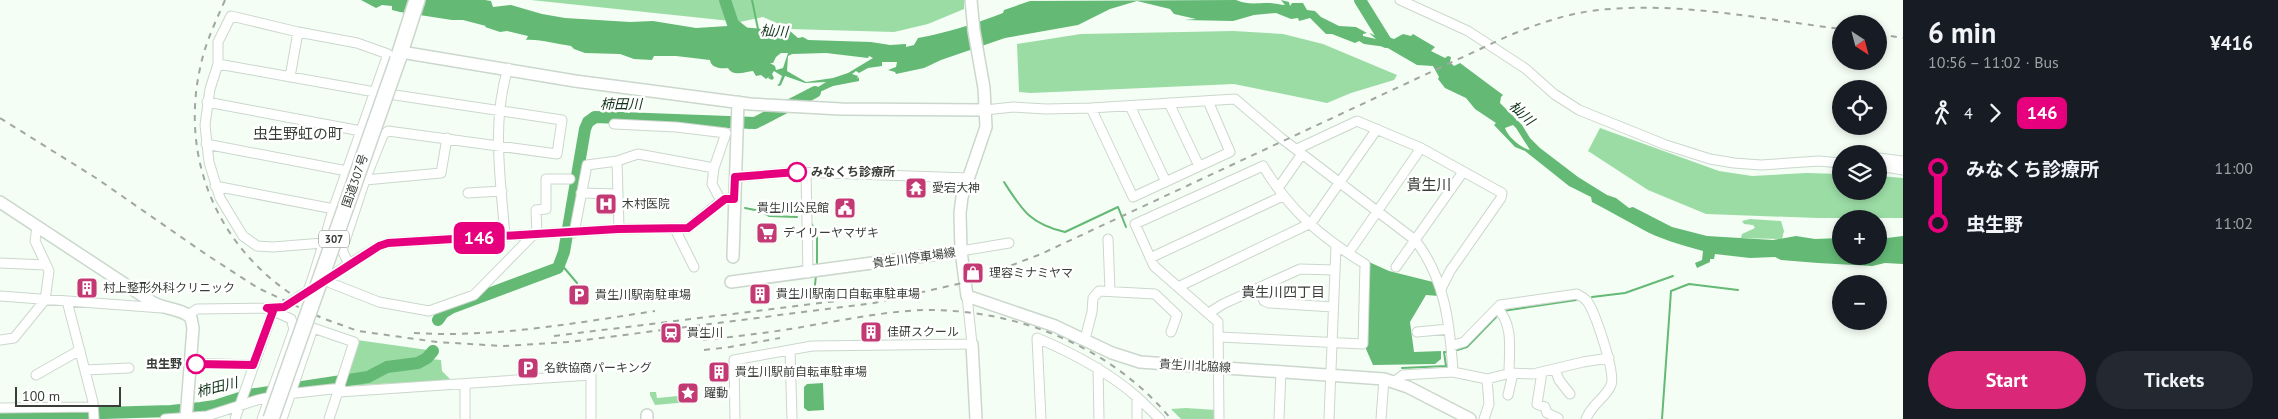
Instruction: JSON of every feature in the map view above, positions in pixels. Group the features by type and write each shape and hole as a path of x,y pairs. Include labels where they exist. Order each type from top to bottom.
{"highway":[{"name":"国道307号","path":"271,419 417,0"}],"street":[{"name":"貴生川停車場線","path":"731,282 962,251 960,213 968,178 986,127 985,105 971,0"},
{"path":"1400,0 1468,31 1526,69 1554,94 1579,110 1666,145 1710,159 1761,166 1832,162"},
{"path":"308,291 320,258 323,243 334,209 388,54 357,43 298,32 231,16 218,42 218,64 207,102 206,144 215,186 226,210 239,231 252,243 273,248 323,243 342,250 349,264"},
{"path":"290,77 298,32"},
{"path":"401,50 575,80 769,105 811,107 985,105 1046,109 1235,99 1300,152 1415,240 1427,255 1441,289 1447,312 1452,372"},
{"path":"218,64 375,92 562,120 557,154 388,131 383,136 365,180 342,250"},
{"path":"505,237 499,146 499,111 508,68"},
{"path":"1091,108 1133,197 1230,152 1208,101"},
{"path":"207,102 361,131"},
{"path":"733,257 738,102"},
{"path":"1170,103 1199,166"},
{"path":"1130,106 1166,182"},
{"path":"1281,184 1300,152 1357,122 1421,148 1502,193 1501,198 1450,271 1441,289"},
{"path":"614,124 676,127 726,133 714,168 712,184 721,202"},
{"path":"1178,287 1312,221 1377,129"},
{"path":"365,180 442,173 446,138"},
{"path":"206,144 347,171"},
{"path":"1352,248 1421,148"},
{"path":"569,233 587,165 638,154 714,168"},
{"path":"1819,161 1832,158"},
{"path":"1887,159 1903,161"},
{"path":"617,160 618,229"},
{"path":"1219,336 1363,344 1366,264 1336,246 1312,221 1283,196 1263,166 1135,224 1154,266 1218,322 1220,367 1219,419"},
{"path":"1887,167 1903,170"},
{"path":"1396,266 1463,172"},
{"path":"735,177 756,177 776,173 806,173 968,178"},
{"path":"806,173 808,273"},
{"path":"323,280 378,302 429,311 474,295 535,234 536,210 546,209 546,179 570,179"},
{"path":"215,186 334,209"},
{"path":"468,193 502,191"},
{"path":"581,193 617,194"},
{"path":"1150,258 1283,196"},
{"path":"188,314 197,310 270,310 284,307 349,264 379,246 388,243 618,229 688,228 725,199 734,199"},
{"path":"0,202 162,308"},
{"path":"0,340 14,338 45,300 49,271 35,241 37,227"},
{"path":"675,229 694,267"},
{"path":"1108,239 1110,291"},
{"path":"976,419 975,370 962,251 1009,243"},
{"path":"1329,419 1336,246"},
{"path":"0,263 46,265"},
{"path":"1209,313 1300,269 1335,270"},
{"path":"1259,288 1264,301 1269,303 1333,307"},
{"path":"1085,339 1092,312 1093,298 1099,291 1155,294 1177,315 1172,332"},
{"path":"1451,350 1464,342 1500,305 1578,294 1588,302 1609,358 1612,382 1611,387 1592,406 1586,419"},
{"path":"0,296 162,308 188,314 193,328 185,414"},
{"name":"貴生川北脇線","path":"967,296 1055,326 1112,353 1140,362 1330,374 1390,380 1466,418"},
{"path":"67,301 85,370 94,419"},
{"path":"1497,308 1504,315 1509,331 1511,373 1508,396"},
{"path":"235,419 270,310"},
{"path":"262,419 294,329 292,319 270,310"},
{"path":"282,419 313,328 354,342 330,419"},
{"path":"1417,332 1449,329"},
{"path":"1041,419 1037,338 1098,368 1137,397 1160,419"},
{"path":"735,419 734,360 812,346 972,344"},
{"path":"36,375 80,350"},
{"path":"790,350 792,419"},
{"path":"1381,419 1390,380 1403,375 1452,372 1487,379 1511,373 1542,372 1609,358"},
{"path":"189,363 253,365"},
{"path":"85,370 129,368"},
{"path":"1098,368 1099,419"},
{"path":"1555,369 1559,380 1570,394"},
{"path":"1279,419 1280,371"},
{"path":"1542,372 1537,404 1545,407 1547,413 1558,418"},
{"path":"165,419 185,414 207,416 270,396 340,389 465,385 591,375 592,419"},
{"path":"1484,419 1489,404 1487,379"},
{"path":"465,385 465,419"},
{"path":"1137,397 1137,419"},
{"path":"0,408 93,407"}],"shaded area":[{"path":"531,0 964,0 964,9 928,24 894,32 790,29 763,17 740,22"},
{"path":"1233,31 1283,34 1323,44 1397,75 1394,80 1351,93 1327,103 1234,84 1019,92 1017,44 1081,34"},
{"path":"1600,128 1719,171 1752,176 1832,174 1832,200 1887,200 1887,177 1903,178 1903,218 1887,218 1887,210 1832,210 1832,218 1706,214 1648,190 1588,151"},
{"path":"1750,219 1781,221 1784,231 1782,239 1741,238 1742,234 1755,228 1753,225 1744,224 1742,221"},
{"path":"357,340 428,350 432,359 441,360 442,371 451,380 345,386"},
{"path":"683,388 692,390 692,399 689,402 655,405 650,395 650,392 656,392 657,398 678,396 678,392"},
{"path":"1171,409 1216,410 1216,419 1181,419"}],"water":[{"name":"杣川","path":"361,0 485,0 491,1 493,7 511,5 565,18 630,22 653,21 696,28 728,26 765,29 761,25 790,31 798,38 803,37 808,40 871,42 890,45 906,44 906,47 914,45 918,38 971,24 1030,1 1236,0 1248,3 1285,5 1281,0 1289,2 1290,6 1292,3 1303,3 1307,10 1315,11 1321,17 1339,26 1356,27 1367,33 1363,34 1363,36 1376,39 1369,33 1379,37 1387,32 1388,37 1394,39 1403,34 1411,36 1413,34 1435,47 1431,51 1445,58 1451,57 1450,62 1454,66 1460,63 1503,95 1500,103 1522,125 1530,138 1540,148 1578,177 1607,195 1616,198 1629,208 1633,207 1672,227 1707,236 1773,240 1796,236 1815,239 1832,238 1832,264 1781,260 1775,257 1750,258 1715,254 1714,259 1710,259 1710,262 1697,268 1695,263 1702,260 1703,251 1647,232 1592,202 1591,197 1569,186 1525,151 1515,147 1494,125 1496,123 1475,109 1466,98 1445,88 1438,79 1439,77 1433,66 1417,65 1386,47 1364,44 1359,41 1355,43 1332,34 1326,34 1310,18 1299,21 1298,18 1291,19 1276,13 1254,15 1233,21 1184,20 1196,19 1174,14 1170,9 1137,1 1110,9 1078,25 1005,38 941,60 924,68 896,74 888,70 896,67 897,62 882,62 882,66 868,68 859,73 856,71 852,74 858,76 857,79 859,77 859,81 833,86 802,100 799,99 826,82 805,83 785,76 779,86 777,85 782,76 774,71 772,74 774,78 772,80 768,78 770,76 766,79 761,75 756,76 753,71 736,73 728,68 717,67 712,65 710,60 676,56 654,56 652,60 634,59 620,54 585,53 571,46 526,40 528,36 507,31 500,32 463,20 400,12 392,10 392,6 382,5 376,8","holes":["781,53 788,53 783,68 776,70 775,66 770,63 773,63","826,53 868,58 869,56 873,58 848,73 833,78 806,82 787,71 788,56 792,54","1513,125 1516,128 1530,150 1515,142 1509,135 1505,128"]},
{"path":"1903,236 1903,264 1887,263 1887,238"},
{"path":"1369,262 1389,271 1433,282 1439,296 1426,295 1410,322 1414,352 1441,351 1441,359 1435,364 1373,365 1366,349"},
{"path":"823,383 824,410 808,411 804,408 804,387 807,384"}],"waterway":[{"path":"725,0 733,24 748,36"},
{"name":"杣川","path":"752,0 758,29"},
{"path":"1360,0 1386,42"},
{"name":"柿田川","path":"438,320 443,313 451,308 558,268 564,252 585,129 588,122 595,117 755,123 815,92"},
{"name":"柿田川","path":"749,128 750,123"},
{"path":"1004,182 1028,214 1043,225 1053,229 1065,232 1118,207 1126,227"},
{"path":"745,208 760,211 769,216 797,217"},
{"path":"811,223 814,228 817,228 817,266"},
{"path":"561,264 577,283"},
{"path":"814,295 816,275"},
{"path":"1592,297 1625,293 1673,276"},
{"path":"1662,419 1671,291 1689,284 1738,290"},
{"path":"1503,311 1576,300"},
{"path":"1454,351 1467,347 1499,314"},
{"name":"柿田川","path":"0,416 171,411 215,406 249,395 368,377 387,367 418,363 427,358 433,351"},
{"path":"1402,368 1446,366 1444,352 1449,352"}],"railway":[{"path":"225,0 203,56 195,102 196,138 203,173 215,206 233,237 255,264 283,288 315,308"},
{"path":"0,118 96,178 258,288 322,318 358,331 437,342 503,346 569,342 874,303 971,281 1041,254 1508,36 1538,24 1570,15 1622,8 1685,9 1832,28"},
{"path":"1888,36 1903,38"},
{"path":"554,336 837,301"},
{"path":"703,340 772,332 897,312 925,310 960,311 994,316 1028,325 1060,337 1091,353 1121,371 1171,419"},
{"path":"414,333 444,334 505,331 565,325 655,311"},
{"path":"704,350 780,338"}],"bus line":[{"name":"146","path":"196,364 253,365 273,311 267,308 284,307 349,264 379,246 388,243 564,234 618,229 688,228 725,199 734,199 735,177 756,177 776,173 797,172"}],"place":[{"name":"みなくち診療所","path":"797,172"},
{"name":"愛宕大神","path":"916,188"},
{"name":"木村医院","path":"606,204"},
{"name":"貴生川公民館","path":"845,208"},
{"name":"デイリーヤマザキ","path":"767,233"},
{"name":"理容ミナミヤマ","path":"973,273"},
{"name":"村上整形外科クリニック","path":"87,288"},
{"name":"貴生川駅南口自転車駐車場","path":"760,294"},
{"name":"貴生川駅南駐車場","path":"579,295"},
{"name":"佳研スクール","path":"871,332"},
{"name":"貴生川","path":"671,333"},
{"name":"虫生野","path":"196,364"},
{"name":"名鉄協商パーキング","path":"528,368"},
{"name":"貴生川駅前自転車駐車場","path":"719,372"},
{"name":"躍動","path":"688,393"}],"district":[{"name":"虫生野虹の町","path":"298,134"},
{"name":"貴生川","path":"1429,185"},
{"name":"貴生川四丁目","path":"1283,292"}]}
